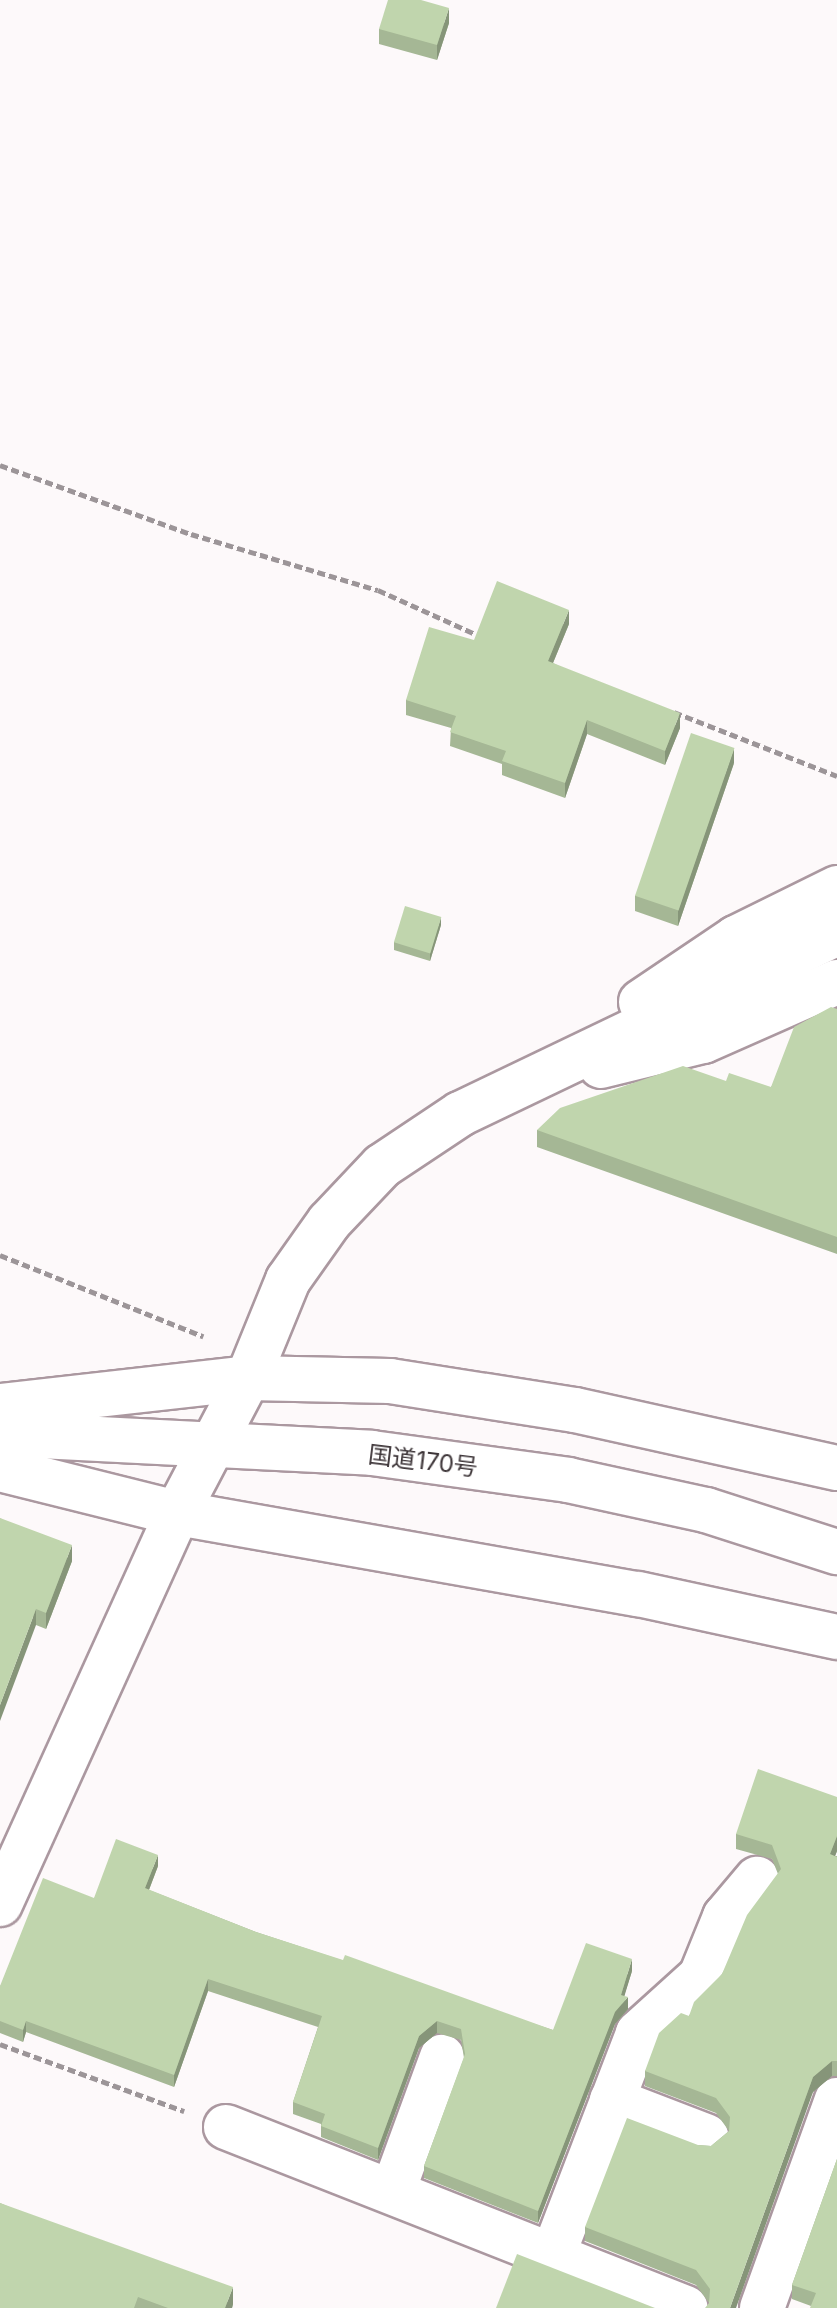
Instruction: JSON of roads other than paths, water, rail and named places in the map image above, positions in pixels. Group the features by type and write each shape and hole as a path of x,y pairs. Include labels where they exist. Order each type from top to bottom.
{"main road":[{"path":"517,1086 736,938 837,888"},
{"path":"0,1904 177,1513 210,1443 252,1368 288,1280 329,1222 371,1177 460,1114 837,933"},
{"path":"517,1086 703,1041 837,982"},
{"path":"0,1406 252,1368 390,1381 575,1410 837,1468"},
{"name":"国道170号","path":"0,1434 372,1453 568,1480 706,1510 837,1552"},
{"path":"0,1469 177,1513 638,1594 837,1637"},
{"path":"553,2255 638,2033 701,1976 725,1917 757,1879"},
{"path":"393,2191 442,2057"},
{"path":"612,2100 706,2136"},
{"path":"762,2308 837,2100"},
{"path":"226,2127 686,2308"}]}
